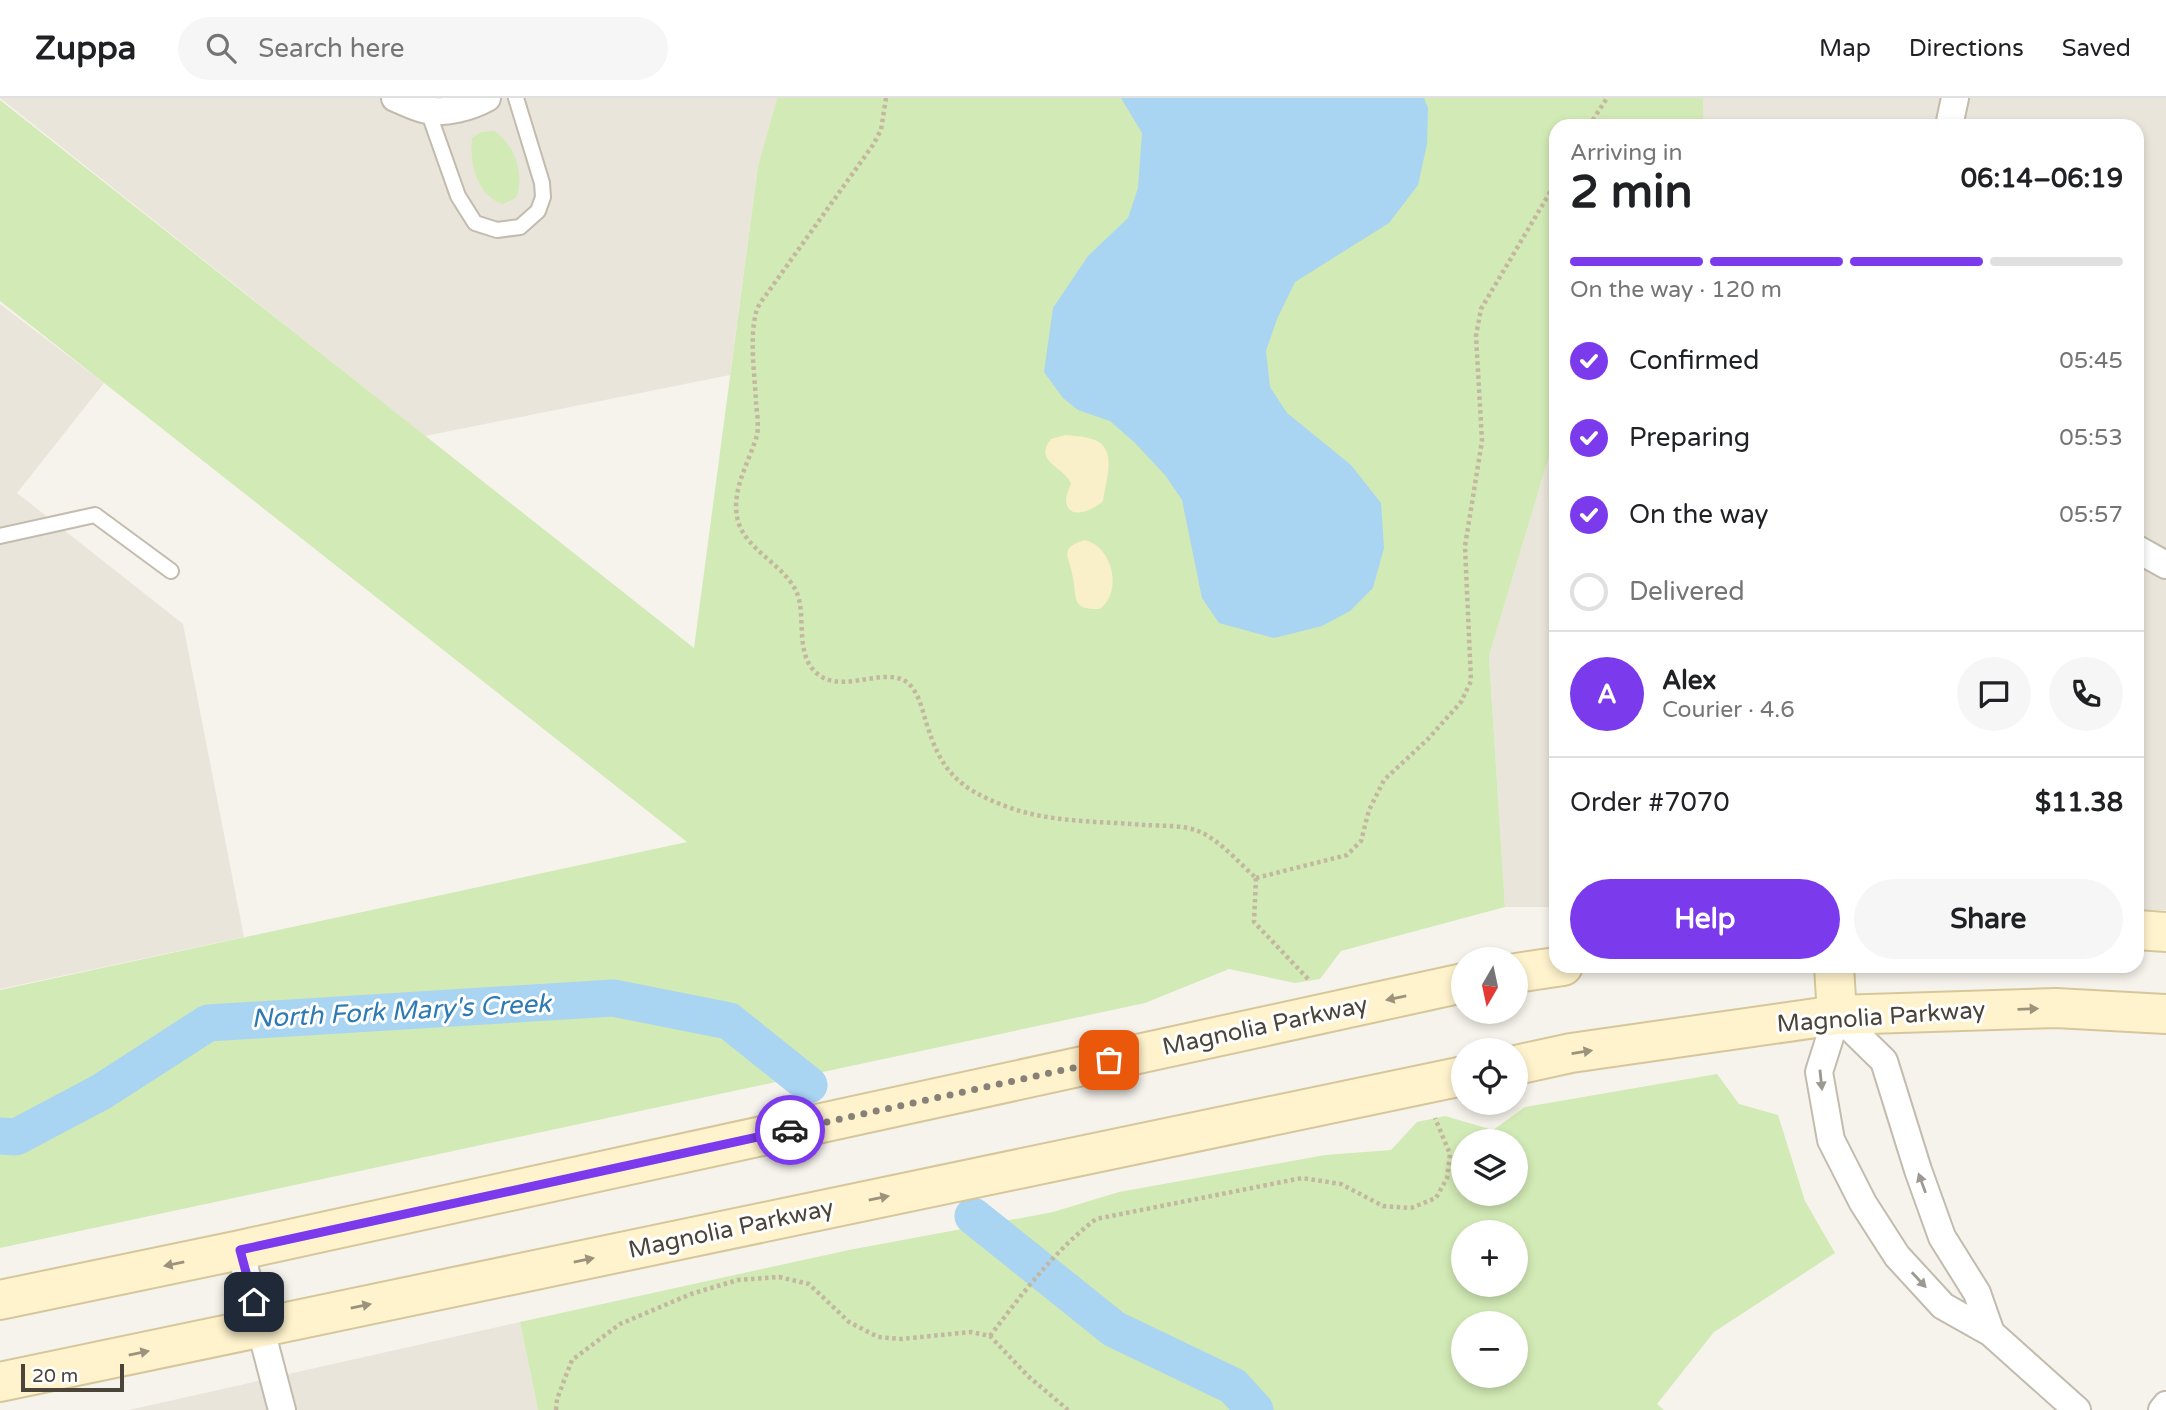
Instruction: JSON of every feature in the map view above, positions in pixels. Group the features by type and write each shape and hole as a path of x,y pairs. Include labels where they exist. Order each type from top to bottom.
{"main road":[{"path":"2144,930 2166,932"},
{"path":"1528,971 1549,968"},
{"path":"1834,973 1837,1015"},
{"name":"Magnolia Parkway","path":"0,1300 1451,986"},
{"name":"Magnolia Parkway","path":"1528,1062 1571,1053 1837,1015 2056,1008 2166,1014"},
{"name":"Magnolia Parkway","path":"0,1382 1451,1079"}],"street":[{"path":"395,98 428,111 483,101"},
{"path":"1950,119 1955,98"},
{"path":"2144,553 2166,565"},
{"path":"1991,1333 1978,1293 1942,1237 1884,1061 1837,1015 1819,1072 1831,1140 1863,1203 1897,1256 1943,1306 1991,1333 2077,1410"},
{"path":"240,1250 282,1410"},
{"path":"2162,1410 2166,1405"}],"lane":[{"path":"428,111 458,196 475,223 497,230 509,229 520,227 538,211 543,197 542,183 516,98"},
{"path":"0,536 95,515 171,571"}],"path":[{"path":"886,98 881,130 873,145 756,312 754,348 758,432 735,500 738,522 745,535 788,580 799,598 807,663 822,677 840,682 897,677 908,683 918,695 928,731 943,765 963,786 1006,807 1049,817 1198,831 1220,846 1256,878"},
{"path":"1594,119 1607,98"},
{"path":"1256,878 1347,855 1361,841 1369,810 1384,780 1428,739 1461,702 1471,681 1465,546 1482,441 1476,336 1481,309 1549,194"},
{"path":"1256,878 1254,922 1309,981"},
{"path":"990,1336 1069,1239 1096,1219 1302,1178 1341,1184 1383,1206 1411,1208 1436,1198 1447,1178 1450,1154 1435,1118"},
{"path":"556,1410 557,1399 572,1360 620,1324 691,1294 738,1280 779,1277 809,1284 849,1322 878,1337 901,1339 971,1332 990,1336 1028,1376 1068,1410"}],"shaded area":[{"path":"0,98 777,98 758,166 730,375 425,436"},
{"path":"1703,98 2166,98 2166,910 2144,910 2144,119 1703,119"},
{"path":"0,304 104,383 17,493 183,624 244,937 0,989"},
{"path":"1549,456 1549,907 1505,907 1489,656"},
{"path":"520,1322 538,1410 129,1410"}],"green space":[{"path":"777,98 1703,98 1703,119 1549,119 1549,456 1489,656 1505,907 1341,951 1320,979 1295,983 1229,969 1145,1003 0,1248 0,990 687,842 0,301 0,100 694,648 758,166"},
{"path":"494,131 508,144 519,170 516,198 503,204 494,200 481,186 472,158 472,138 481,132"},
{"path":"1717,1074 1739,1104 1778,1115 1805,1201 1835,1253 1714,1332 1657,1404 1664,1410 538,1410 520,1322 849,1250 1053,1212 1119,1192 1325,1155 1391,1150 1417,1122 1445,1116 1490,1129 1451,1129 1451,1206 1528,1206 1528,1129 1494,1129 1514,1115 1528,1115 1528,1106"}],"sand":[{"path":"1065,435 1085,437 1098,442 1108,455 1103,501 1082,512 1071,511 1068,507 1066,498 1071,483 1047,459 1045,453 1051,439"},
{"path":"1085,540 1102,551 1112,571 1111,592 1100,609 1084,608 1077,602 1067,554 1071,546"}],"water":[{"path":"1121,98 1424,98 1428,108 1427,144 1418,185 1389,223 1295,282 1277,319 1266,351 1270,387 1287,413 1351,465 1381,503 1384,548 1373,588 1350,611 1322,626 1274,638 1219,623 1202,598 1182,500 1165,475 1110,421 1078,410 1063,398 1044,372 1053,308 1088,256 1128,218 1138,188 1142,133"}],"waterway":[{"name":"North Fork Mary's Creek","path":"0,1136 16,1137 101,1092 208,1023 613,998 729,1021 809,1085"},
{"name":"North Fork Mary's Creek","path":"973,1216 1114,1329 1233,1386 1255,1410"}],"way so far":[{"path":"790,1130 1109,1060"}],"route":[{"path":"254,1302 240,1250 790,1130"}]}
